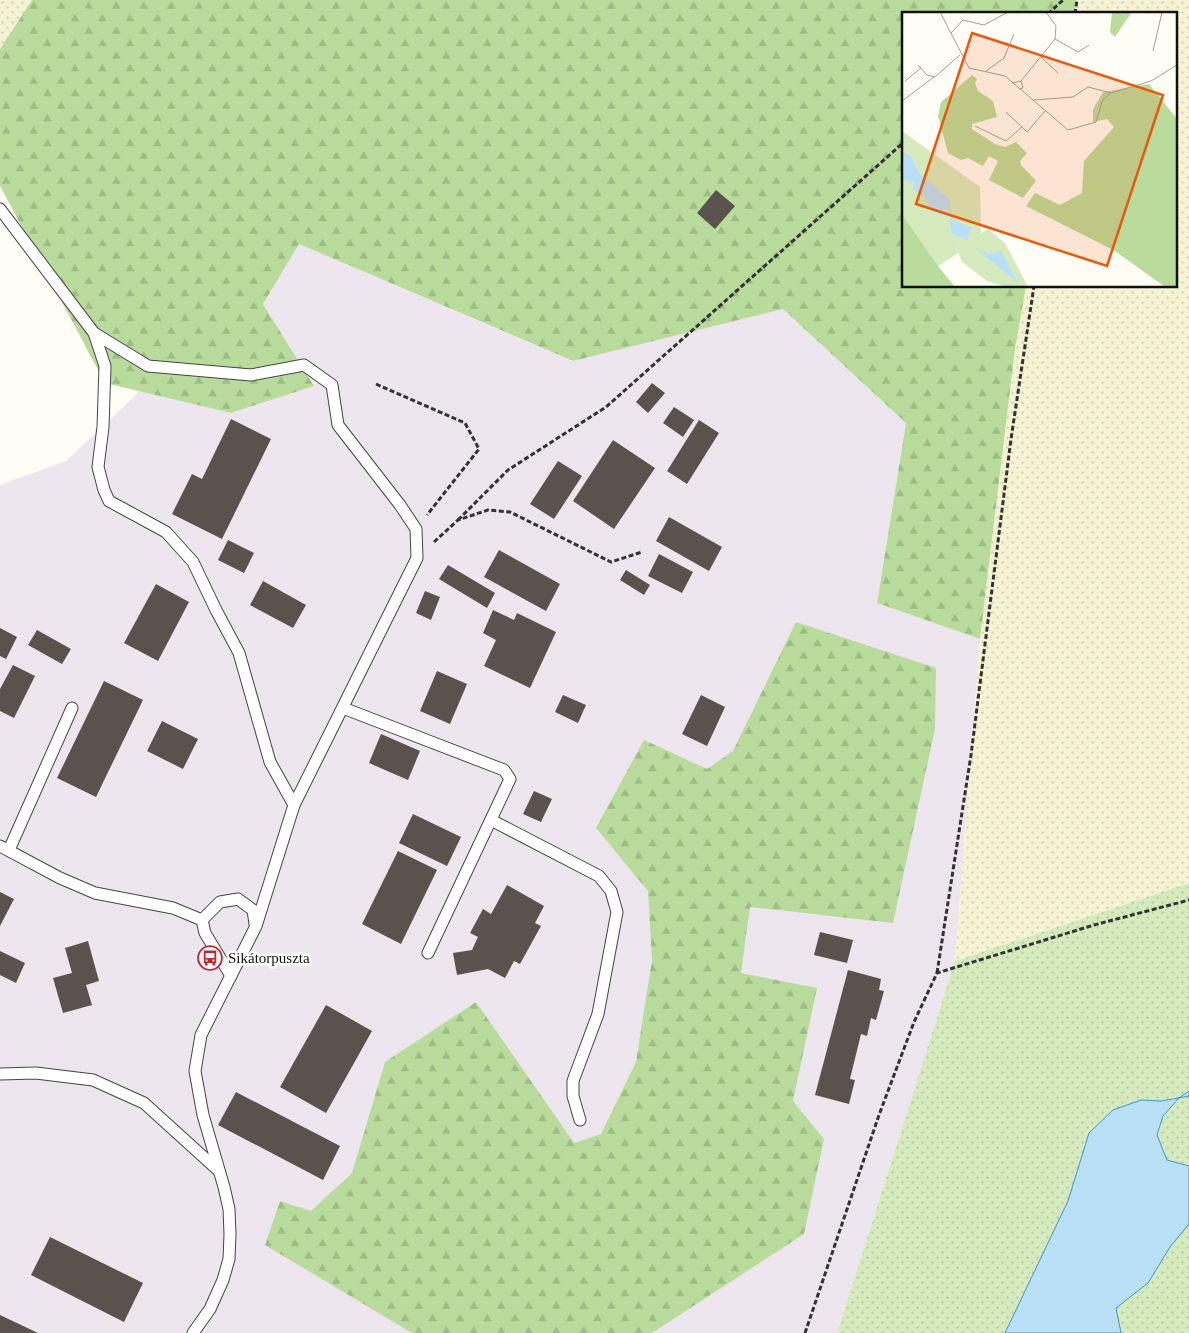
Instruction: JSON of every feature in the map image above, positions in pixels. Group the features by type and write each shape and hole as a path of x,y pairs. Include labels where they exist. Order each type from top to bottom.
{"lane":[{"path":"0,209 94,333 105,366 103,427 98,467 109,501 166,532 194,562 216,610 239,653 270,762 294,806"},
{"path":"94,333 148,366 251,375 304,365 332,384 338,426 400,505 416,529 417,558 294,806 256,926 201,1035 195,1071 203,1115 220,1172 228,1209 230,1234 229,1259 223,1280 210,1309 193,1333"},
{"path":"72,708 4,848 60,878 95,893 172,908 202,920"},
{"path":"343,708 504,770 510,779 428,953"},
{"path":"491,820 599,876 611,891 617,912 598,1014 573,1081 573,1096 580,1120"},
{"path":"202,920 220,902 238,899 253,910 256,926"},
{"path":"202,920 205,934 231,976"},
{"path":"0,1074 36,1072 92,1080 144,1103 220,1172"}],"path":[{"path":"1050,12 1063,0"},
{"path":"417,558 508,470 606,407 902,144"},
{"path":"805,1333 879,1115 914,1022 937,973 971,755 1011,439 1034,288"},
{"path":"376,384 465,423 479,449 416,529"},
{"path":"458,520 488,510 510,512 611,562 642,552"},
{"path":"937,973 1094,925 1189,900"}],"shaded area":[{"path":"0,0 32,0 0,49"},
{"path":"1076,0 1189,0 1189,883 955,961 980,639 1015,349 1026,288 1176,288 1176,12 1074,12"},
{"path":"299,244 572,361 783,309 906,423 877,603 980,639 955,961 837,1333 0,1333 0,485 66,461 140,391 231,413 314,386 263,304"}],"green space":[{"path":"32,0 1076,0 1074,12 902,12 902,288 1026,288 1015,349 980,639 877,603 906,423 783,309 573,361 299,244 263,304 314,386 231,413 105,383 0,186 0,49"},
{"path":"796,622 936,668 935,729 893,923 750,907 741,973 817,988 793,1101 824,1139 804,1234 652,1333 412,1333 265,1245 280,1201 311,1211 352,1173 385,1062 476,1002 574,1143 601,1134 636,1062 652,960 648,891 596,828 644,740 707,769 733,751"},
{"path":"1189,883 1189,1333 837,1333 955,961"}],"water":[{"path":"1189,1091 1189,1096 1179,1098"},
{"path":"1179,1098 1163,1116 1157,1135 1167,1160 1189,1166 1189,1224 1170,1247 1148,1283 1116,1308 1121,1333 1005,1333 1068,1201 1089,1133 1113,1110 1141,1100 1161,1101"}],"building":[{"path":"716,190 735,206 715,229 697,213"},
{"path":"652,383 665,393 648,413 636,402"},
{"path":"674,407 694,420 683,437 663,423"},
{"path":"231,419 271,439 222,539 172,514 192,474 202,479"},
{"path":"699,420 719,433 687,484 667,471"},
{"path":"613,440 655,468 614,529 573,501"},
{"path":"558,461 582,476 554,519 530,504"},
{"path":"669,517 722,547 709,571 656,541"},
{"path":"228,540 254,553 244,573 218,560"},
{"path":"499,550 560,584 546,611 484,577"},
{"path":"659,554 693,572 682,593 648,576"},
{"path":"448,565 495,593 487,608 439,579"},
{"path":"626,570 650,585 644,595 620,580"},
{"path":"263,581 306,605 293,628 250,605"},
{"path":"156,584 189,602 158,661 124,643"},
{"path":"425,591 440,597 431,620 416,613"},
{"path":"493,610 514,620 517,613 556,632 530,688 484,666 496,640 483,633"},
{"path":"0,628 17,637 6,659 0,656"},
{"path":"37,630 71,649 62,664 28,645"},
{"path":"13,665 35,676 14,718 0,711 0,689"},
{"path":"437,671 467,684 450,724 420,711"},
{"path":"104,681 143,700 96,797 57,778"},
{"path":"563,695 586,705 578,723 555,712"},
{"path":"701,695 725,707 707,746 682,734"},
{"path":"162,721 198,739 183,769 147,751"},
{"path":"381,734 420,751 408,780 369,763"},
{"path":"534,791 552,799 541,822 523,814"},
{"path":"413,814 461,837 447,866 399,843"},
{"path":"398,851 437,870 401,944 362,924"},
{"path":"507,885 544,906 535,923 541,926 520,964 514,961 505,978 488,969 457,975 453,953 472,950 478,937 470,933 483,909 491,914"},
{"path":"0,892 14,899 0,926"},
{"path":"820,932 853,940 847,963 814,955"},
{"path":"88,941 99,981 86,985 92,1005 63,1013 53,978 72,973 65,948"},
{"path":"0,951 25,963 16,983 0,975"},
{"path":"848,970 881,979 879,990 884,991 876,1020 871,1018 867,1036 861,1034 850,1079 855,1080 849,1104 815,1095"},
{"path":"326,1005 372,1031 326,1113 280,1087"},
{"path":"236,1092 340,1146 323,1180 218,1125"},
{"path":"50,1237 143,1283 124,1322 31,1275"},
{"path":"0,1315 38,1333 0,1333"}],"place":[{"name":"Sikátorpuszta","path":"210,958"}]}
